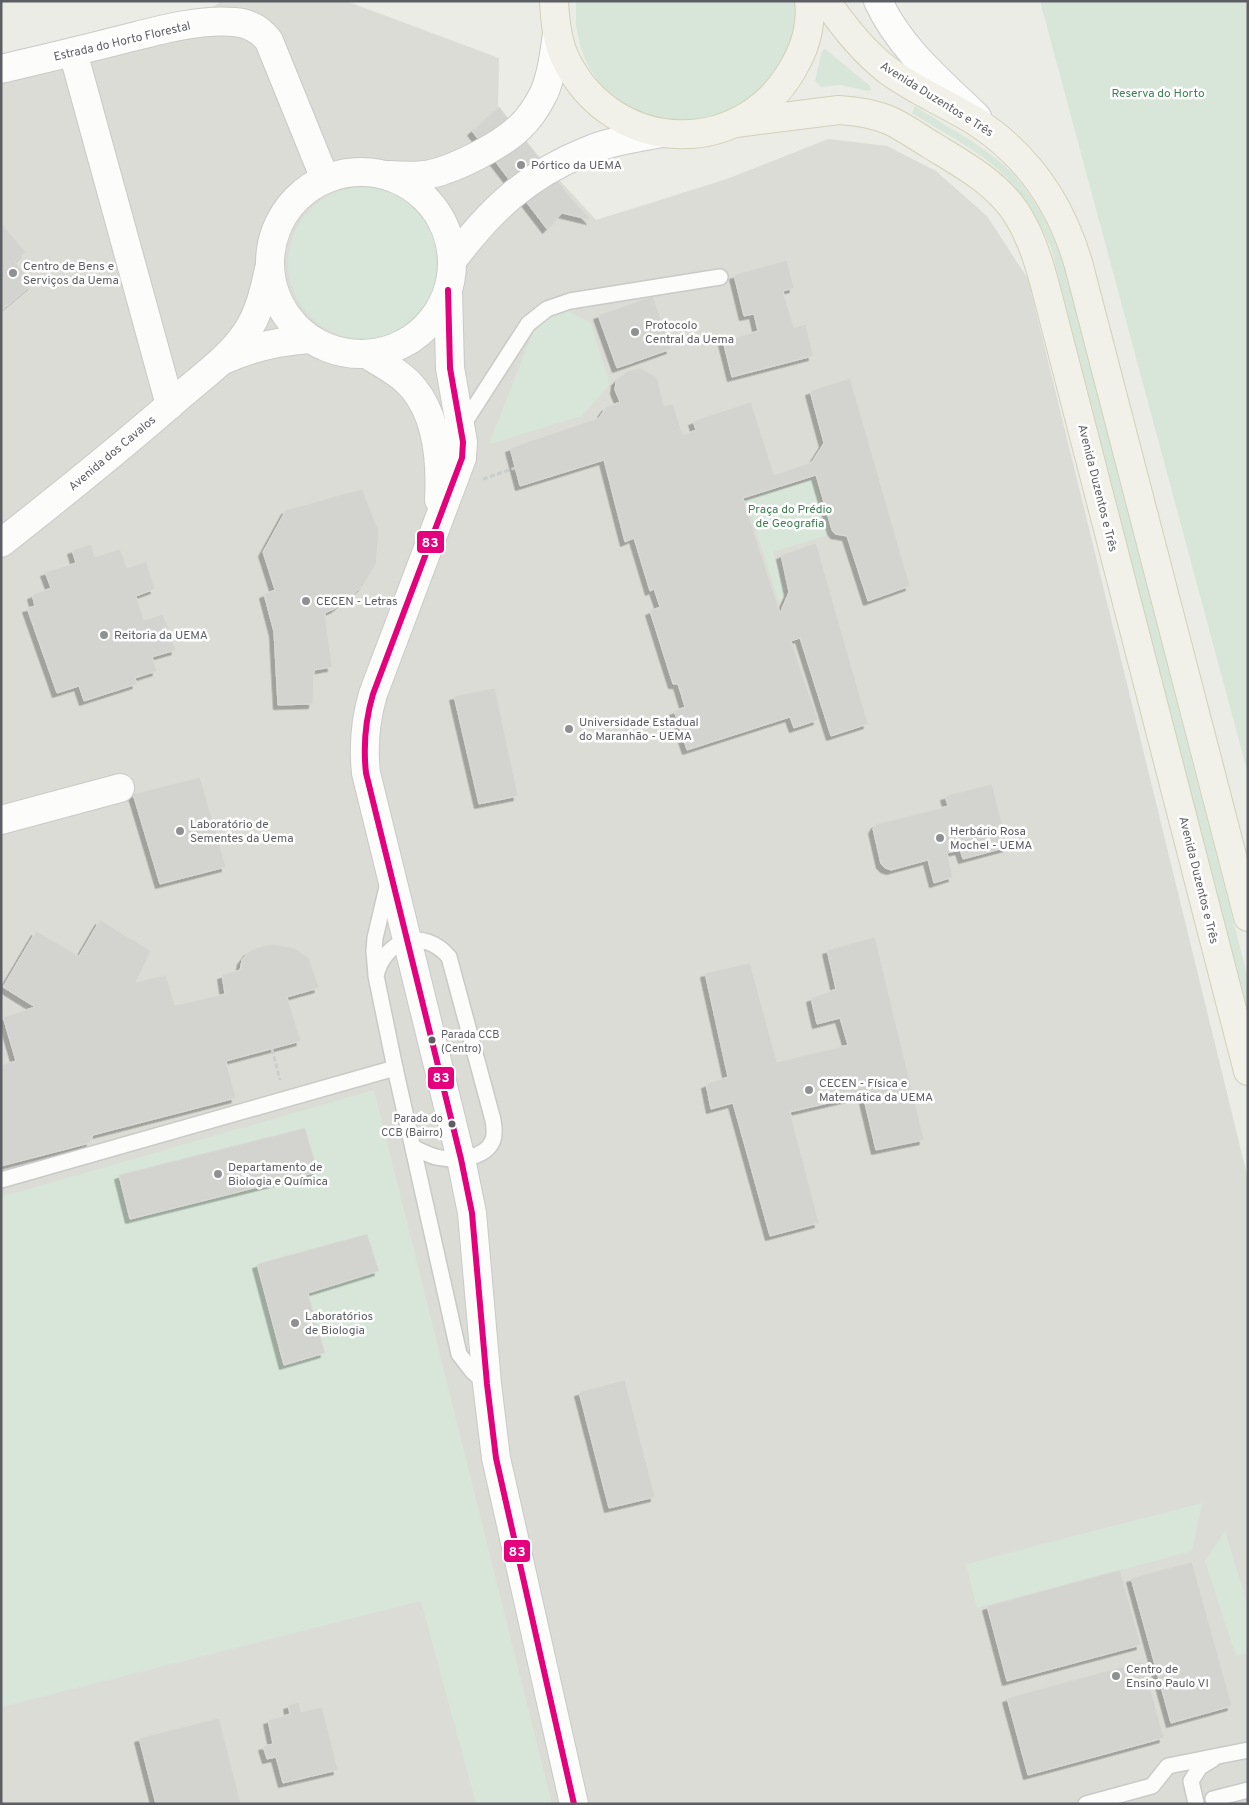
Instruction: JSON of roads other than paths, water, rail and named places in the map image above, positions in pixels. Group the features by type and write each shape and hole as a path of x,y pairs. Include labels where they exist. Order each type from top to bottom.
{"main road":[{"path":"553,1 557,34 565,59 579,82 597,102 619,118 640,127 662,133 681,135 700,134 736,123 762,108 783,86 803,51 811,11 809,1"},
{"name":"Avenida Duzentos e Três","path":"826,1 863,49 888,70 975,121 1000,139 1022,160 1046,191 1062,218 1072,241 1248,917"},
{"name":"Avenida Duzentos e Três","path":"736,123 839,110 851,110 874,115 892,122 975,172 1002,195 1024,226 1032,243 1046,285 1248,1071"}],"street":[{"path":"878,1 905,45 926,68 1000,139"},
{"name":"Estrada do Horto Florestal","path":"1,69 161,30 192,25 234,22 249,24 258,29 269,41 325,179"},
{"path":"448,290 437,315 418,335 395,348 368,355 338,352 310,339 289,319 276,294 270,266 273,239 284,214 302,193 325,179 354,172 408,176 430,174 453,167 501,141 519,127 533,111 543,95 552,72 557,34"},
{"path":"74,52 170,405"},
{"path":"452,261 473,233 495,209 523,185 587,151 615,142 662,133"},
{"path":"384,174 410,186 432,206 447,232 452,261 448,290 450,368 463,442 462,458 373,694 365,731 363,753 366,774 461,1159 472,1213 487,1384 496,1458 574,1804"},
{"name":"Avenida dos Cavalos","path":"1,543 120,449 220,362 245,334 255,317 264,295 270,266"},
{"name":"Avenida dos Cavalos","path":"220,362 248,350 269,344 310,339"},
{"path":"368,355 397,372 414,389 426,409 439,457 438,523"},
{"path":"1,820 120,788"}],"lane":[{"path":"461,428 528,324 547,308 570,301 720,277"},
{"path":"390,872 375,938 376,976 459,1354 472,1371 487,1384"},
{"path":"376,976 381,962 387,953 395,945 407,940 428,942 443,950 449,957 494,1120 493,1139 488,1147 479,1154 461,1159 437,1157 414,1148"},
{"path":"1,1180 395,1068"},
{"path":"1086,1804 1152,1786 1168,1766 1248,1750"},
{"path":"1218,1756 1200,1766 1191,1781 1194,1803 1214,1801 1248,1790"}],"place":[{"name":"Pórtico da UEMA","path":"521,165"},
{"name":"Centro de Bens e Serviços da Uema","path":"13,273"},
{"name":"Protocolo Central da Uema","path":"635,332"},
{"name":"CECEN - Letras","path":"306,601"},
{"name":"Reitoria da UEMA","path":"104,635"},
{"name":"Universidade Estadual do Maranhão - UEMA","path":"569,729"},
{"name":"Laboratório de Sementes da Uema","path":"180,831"},
{"name":"Herbário Rosa Mochel - UEMA","path":"940,838"},
{"name":"Parada CCB (Centro)","path":"432,1040"},
{"name":"CECEN - Física e Matemática da UEMA","path":"809,1090"},
{"name":"Parada do CCB (Bairro)","path":"452,1124"},
{"name":"Departamento de Biologia e Química","path":"218,1174"},
{"name":"Laboratórios de Biologia","path":"295,1323"},
{"name":"Centro de Ensino Paulo VI","path":"1116,1676"}],"park label":[{"name":"Reserva do Horto","path":"1158,93"},
{"name":"Praça do Prédio de Geografia","path":"790,516"}]}
